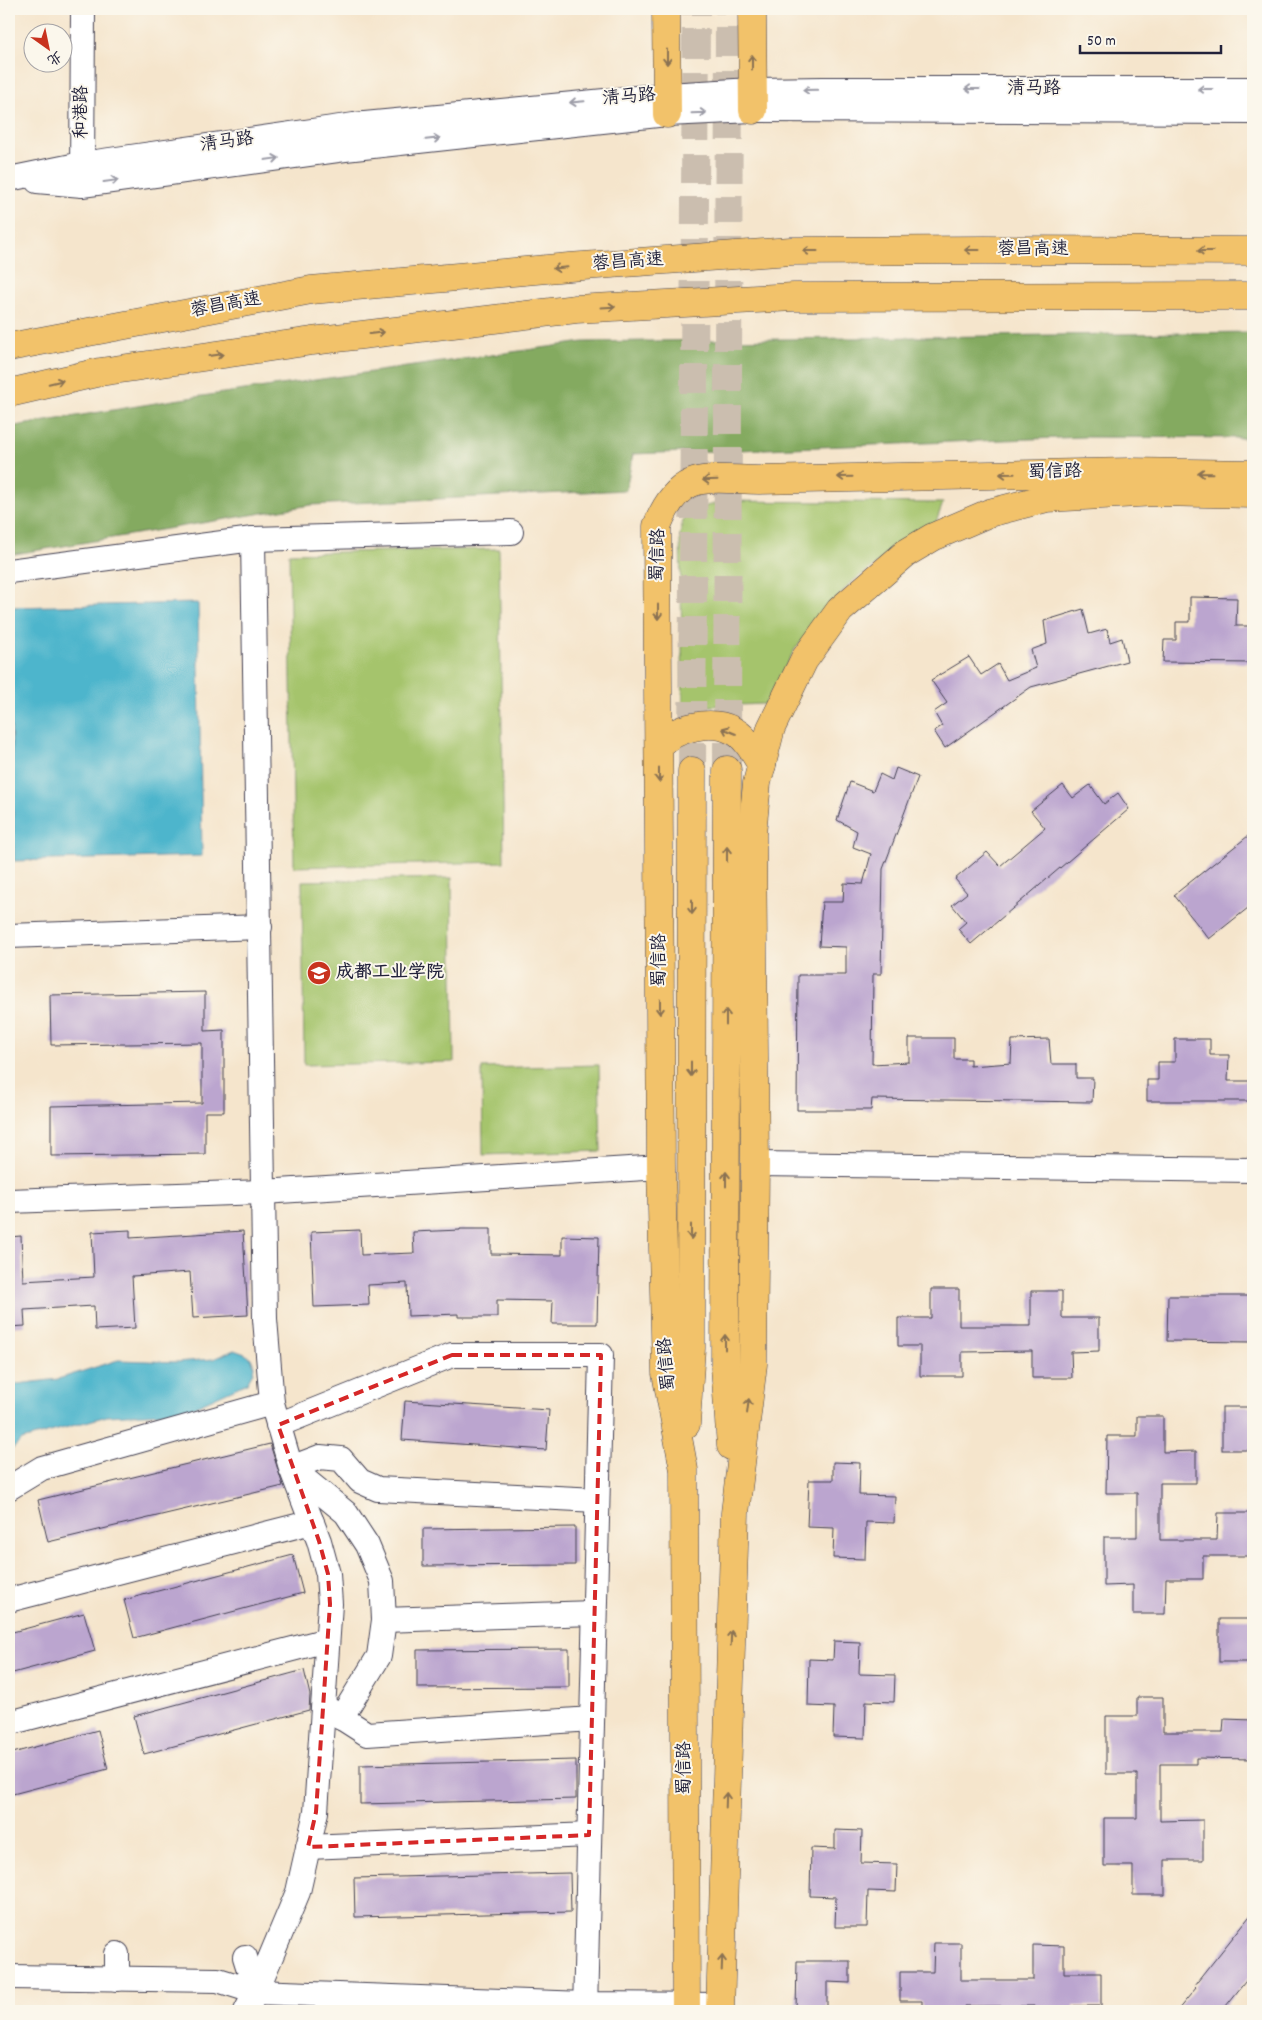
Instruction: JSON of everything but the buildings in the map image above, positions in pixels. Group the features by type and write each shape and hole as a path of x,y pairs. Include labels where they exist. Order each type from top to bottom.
{"main road":[{"path":"666,9 667,104"},
{"path":"752,9 752,100"},
{"name":"蓉昌高速","path":"9,347 311,290 569,267 791,251 1253,251"},
{"path":"9,393 100,372 312,341 576,309 794,297 1253,296"},
{"name":"蜀信路","path":"686,2008 684,1470 666,1373 661,1167 657,526 664,509 676,492 683,486 703,479 758,480 1129,472 1253,474"},
{"path":"758,480 759,497 1010,494 1047,498"},
{"name":"蜀信路","path":"720,2008 735,1513 753,1364 755,1164 752,834 757,783 771,728 804,660 840,610 906,553 933,537 989,513 1047,498 1156,492 1253,494"},
{"path":"659,745 677,732 696,726 711,725 732,730 748,744 762,765"},
{"path":"727,770 725,1367 735,1513"},
{"path":"684,1470 691,1348 692,771"}],"street":[{"name":"和港路","path":"82,175 83,9"},
{"name":"清马路","path":"10,179 82,175 354,124 752,100 1253,89"},
{"name":"清马路","path":"752,100 1253,112"},
{"path":"9,571 253,539 511,532"},
{"path":"251,2002 298,1892 316,1812 332,1712 327,1640 330,1604 328,1574 312,1522 291,1468 275,1414 265,1319 253,539"},
{"path":"9,936 260,927"},
{"path":"755,1164 1253,1170"},
{"path":"9,1201 263,1192 661,1167"},
{"path":"9,1488 42,1468 275,1414 452,1355 601,1355 585,2008"},
{"path":"291,1468 320,1457 341,1459 360,1481 378,1489 597,1500"},
{"path":"291,1468 346,1513 367,1546 382,1582 384,1620 379,1656 332,1712"},
{"path":"9,1600 312,1522"},
{"path":"384,1620 594,1613"},
{"path":"9,1723 327,1640"},
{"path":"332,1712 367,1734 592,1719"},
{"path":"308,1847 589,1835"},
{"path":"117,1954 117,1979"},
{"path":"245,1957 251,2002"},
{"path":"9,1977 218,1980 251,2002 585,2008 720,2008"}],"highlighted area":[{"path":"452,1355 601,1355 589,1835 308,1847 316,1812 330,1604 328,1574 319,1541 278,1425"}],"green space":[{"path":"1253,332 1253,438 1084,437 633,454 626,490 311,505 9,555 9,427 174,400 583,342"},
{"path":"724,501 943,503 936,522 850,583 795,649 765,704 683,707 680,534 685,512"},
{"path":"499,549 504,862 294,867 289,553"},
{"path":"452,878 454,1062 304,1065 302,881"},
{"path":"599,1065 601,1151 483,1155 482,1068"}],"water":[{"path":"198,603 202,856 14,861 9,607"},
{"path":"234,1350 251,1358 254,1366 247,1383 183,1412 107,1416 22,1440 9,1452 9,1385 58,1379 118,1360 177,1362 213,1359"}],"tunnel":[{"path":"692,771 696,9"},
{"path":"727,770 729,9"}],"place":[{"name":"成都工业学院","path":"319,973"}]}
